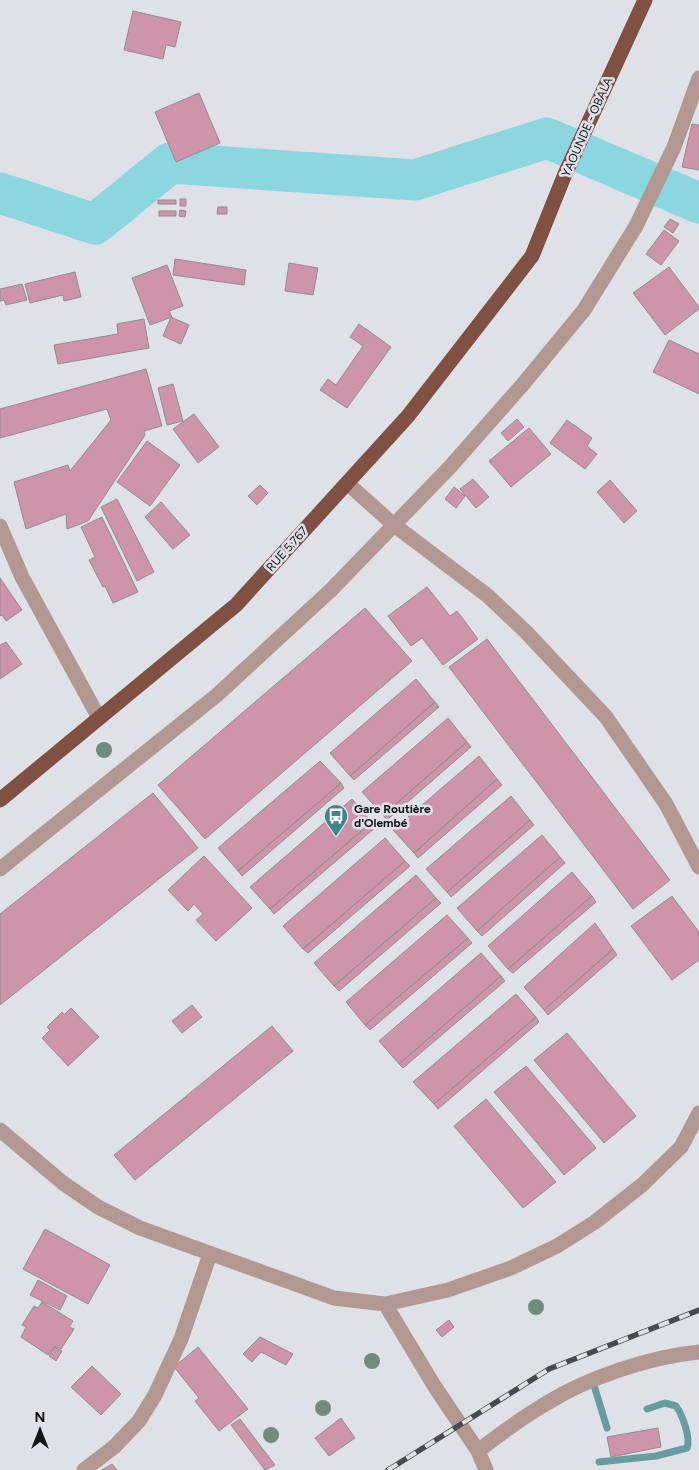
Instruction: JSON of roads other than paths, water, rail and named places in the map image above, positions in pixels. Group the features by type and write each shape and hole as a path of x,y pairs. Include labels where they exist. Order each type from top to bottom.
{"highway":[{"name":"YAOUNDE - OBALA","path":"532,256 565,174 645,0"},
{"name":"RUE 5.767","path":"0,800 236,605 408,416 532,256"}],"street":[{"path":"0,869 217,695 331,590 450,468 584,310 636,226 674,147 699,78"},
{"path":"347,483 394,525 488,596 526,632 606,717 666,804 699,867"},
{"path":"0,526 22,577 99,718"},
{"path":"681,1147 699,1113"},
{"path":"0,1130 63,1184 98,1207 140,1228 334,1298 385,1304 448,1290 511,1268 557,1246 595,1222 642,1185 681,1147 699,1135"},
{"path":"84,1470 114,1447 133,1428 155,1395 181,1339 210,1254"},
{"path":"385,1304 435,1386 478,1451 486,1470"},
{"path":"478,1451 548,1402 570,1391 638,1364 669,1356 699,1352"}],"waterway":[{"path":"0,193 95,224 170,163 415,180 547,138 699,203"},
{"path":"593,1382 607,1428"},
{"path":"599,1462 656,1456 687,1448 688,1438 685,1426 676,1406 665,1403 647,1409"}],"railway":[{"path":"388,1470 549,1369 699,1310"}],"place":[{"name":"Gare Routière d'Olembé","path":"336,837"}]}
